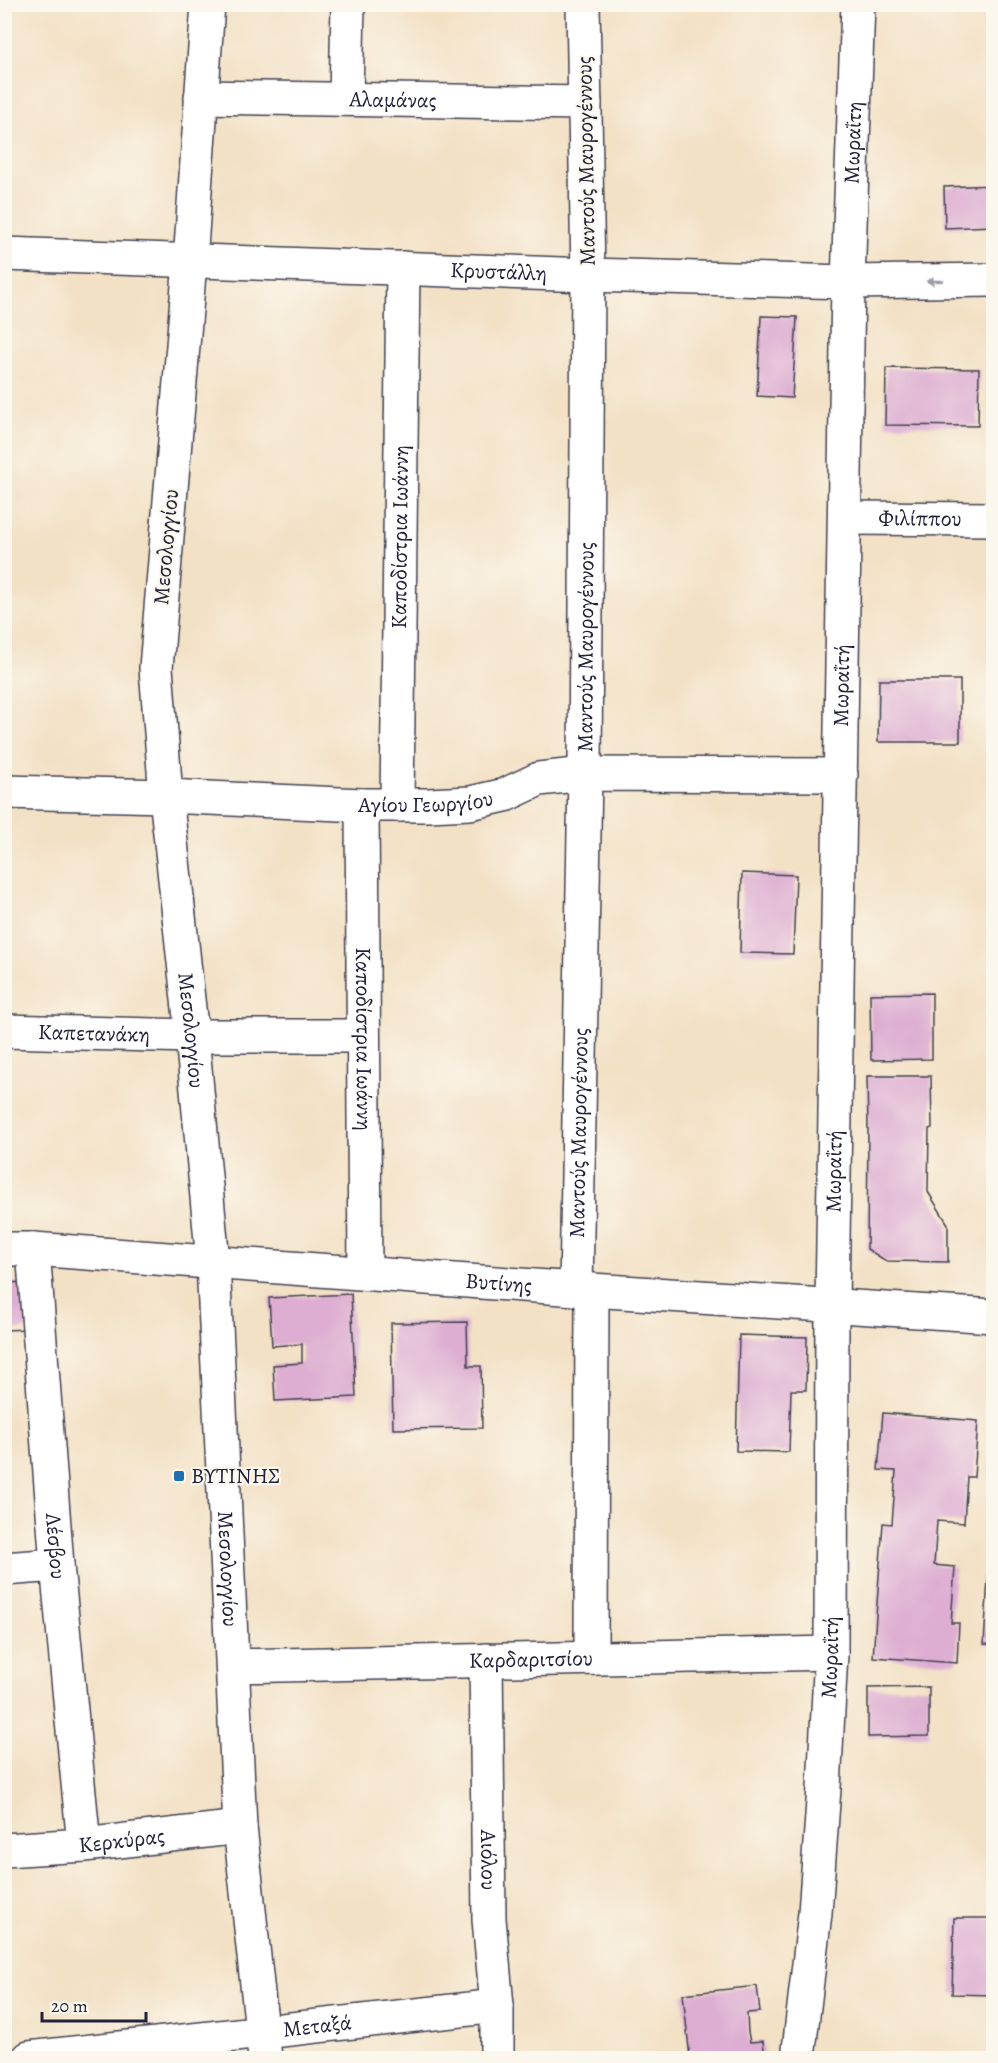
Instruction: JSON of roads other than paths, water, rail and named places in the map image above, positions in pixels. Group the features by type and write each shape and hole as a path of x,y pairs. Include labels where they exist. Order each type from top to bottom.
{"street":[{"name":"Μεσολογγίου","path":"207,4 190,262 156,668 166,796 213,1262 240,1827 263,2046"},
{"path":"346,99 348,4"},
{"name":"Μαντούς Μαυρογέννους","path":"583,4 588,275 584,1290 591,1658"},
{"name":"Μωραΐτη","path":"848,282 858,4"},
{"name":"Αλαμάνας","path":"201,97 585,103"},
{"name":"Κρυστάλλη","path":"4,254 190,262 848,282 993,280"},
{"name":"Καποδίστρια Ιωάννη","path":"397,805 403,268"},
{"name":"Μωραΐτή","path":"798,2058 815,1913 831,1653 832,1305 848,282"},
{"name":"Φιλίππου","path":"846,518 993,519"},
{"name":"Αγίου Γεωργίου","path":"4,792 397,805 470,803 505,795 539,779 585,774 841,775"},
{"name":"Καποδίστρια Ιωάννη","path":"362,805 365,1274"},
{"name":"Καπετανάκη","path":"4,1031 192,1036 363,1036"},
{"name":"Βυτίνης","path":"19,1249 584,1290 993,1316"},
{"name":"Λέσβου","path":"19,1249 57,1564 84,1845"},
{"path":"4,1569 57,1564"},
{"name":"Καρδαριτσίου","path":"233,1666 831,1653"},
{"name":"Αιόλου","path":"486,1659 489,1919 496,2006 497,2058"},
{"name":"Κερκύρας","path":"4,1850 84,1845 240,1827"},
{"name":"Μεταξά","path":"29,2058 263,2046 496,2006"}],"place":[{"name":"ΒΥΤΙΝΗΣ","path":"179,1476"}]}
